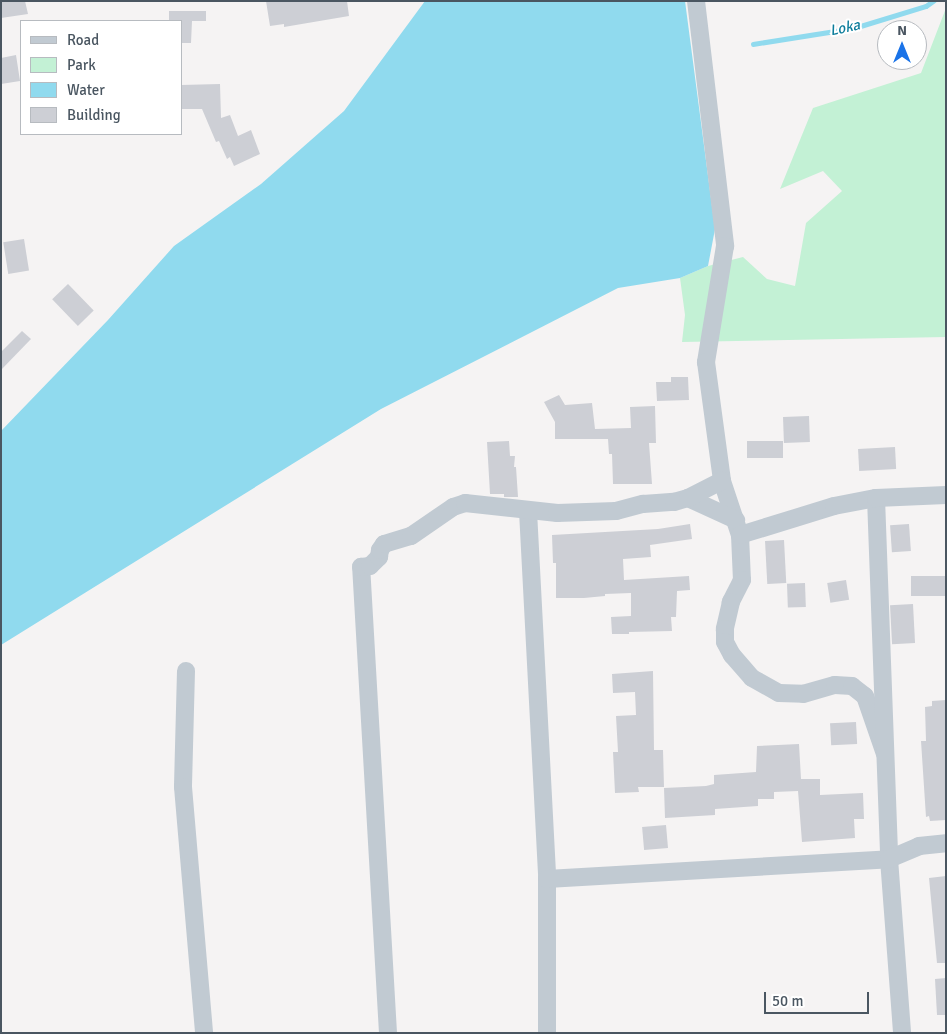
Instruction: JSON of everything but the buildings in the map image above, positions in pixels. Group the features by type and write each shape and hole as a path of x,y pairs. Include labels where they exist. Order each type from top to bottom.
{"street":[{"path":"696,1 725,246 706,362 722,481 738,528 742,580 732,602 725,628 725,642 732,655 752,678 780,693 803,694 835,686 852,686 866,696 885,754"},
{"path":"388,1033 361,567 370,566 374,562 384,544 411,536 453,507 465,503 557,514 616,511 643,504 674,502 688,498 722,481"},
{"path":"688,498 738,528 760,527 834,506 876,498 946,495"},
{"path":"876,498 889,859 902,1033"},
{"path":"528,511 546,879 547,1033"},
{"path":"186,671 183,787 204,1033"},
{"path":"546,879 889,859 919,846 946,843"}],"green space":[{"path":"946,8 946,337 682,342 685,315 680,278 708,266 743,257 767,279 795,286 806,223 842,191 823,171 780,189 813,108 921,73 922,70 927,70 927,57"}],"water":[{"path":"425,1 685,1 715,229 708,266 680,278 618,288 381,409 1,645 1,431 108,320 174,246 261,184 344,111"}],"waterway":[{"name":"Loka","path":"753,44 854,28 926,6 933,1"}]}
